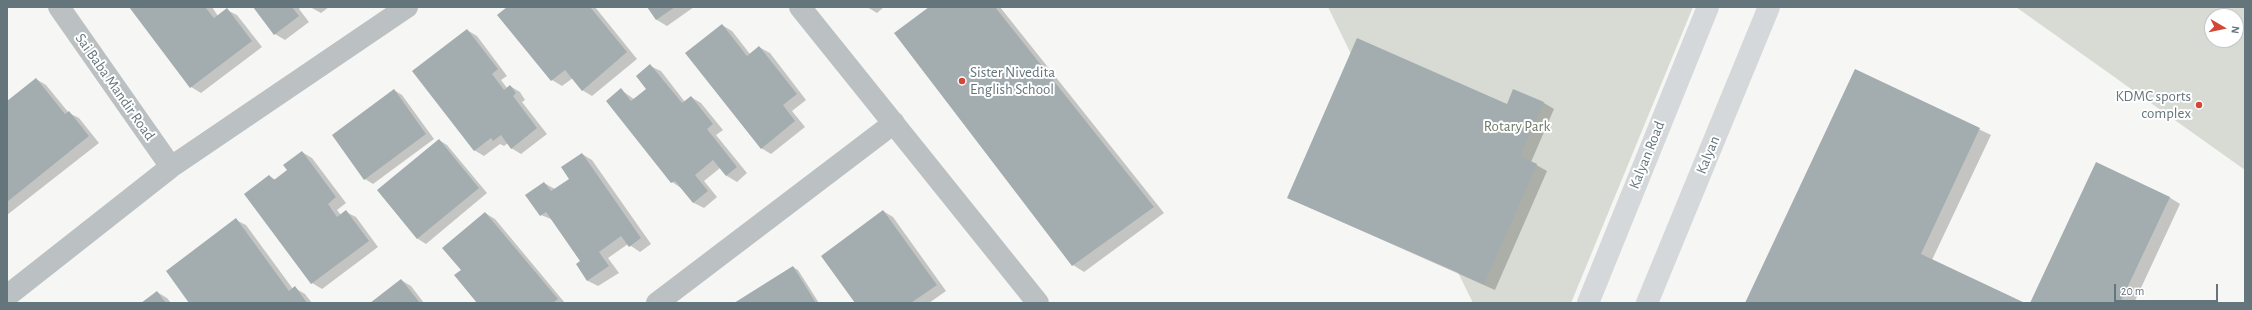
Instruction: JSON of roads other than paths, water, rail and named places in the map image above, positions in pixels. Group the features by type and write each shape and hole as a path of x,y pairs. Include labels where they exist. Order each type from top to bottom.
{"main road":[{"name":"Kalyan Road","path":"1588,303 1708,7"},
{"name":"Kalyan","path":"1647,303 1768,7"}],"street":[{"name":"Sai Baba Mandir Road","path":"59,7 171,167"},
{"path":"7,296 171,167 407,7"},
{"path":"800,7 1038,303"},
{"path":"657,303 894,123"}],"place":[{"name":"Sister Nivedita English School","path":"962,81"},
{"name":"KDMC sports complex","path":"2199,105"}],"park label":[{"name":"Rotary Park","path":"1517,126"}]}
